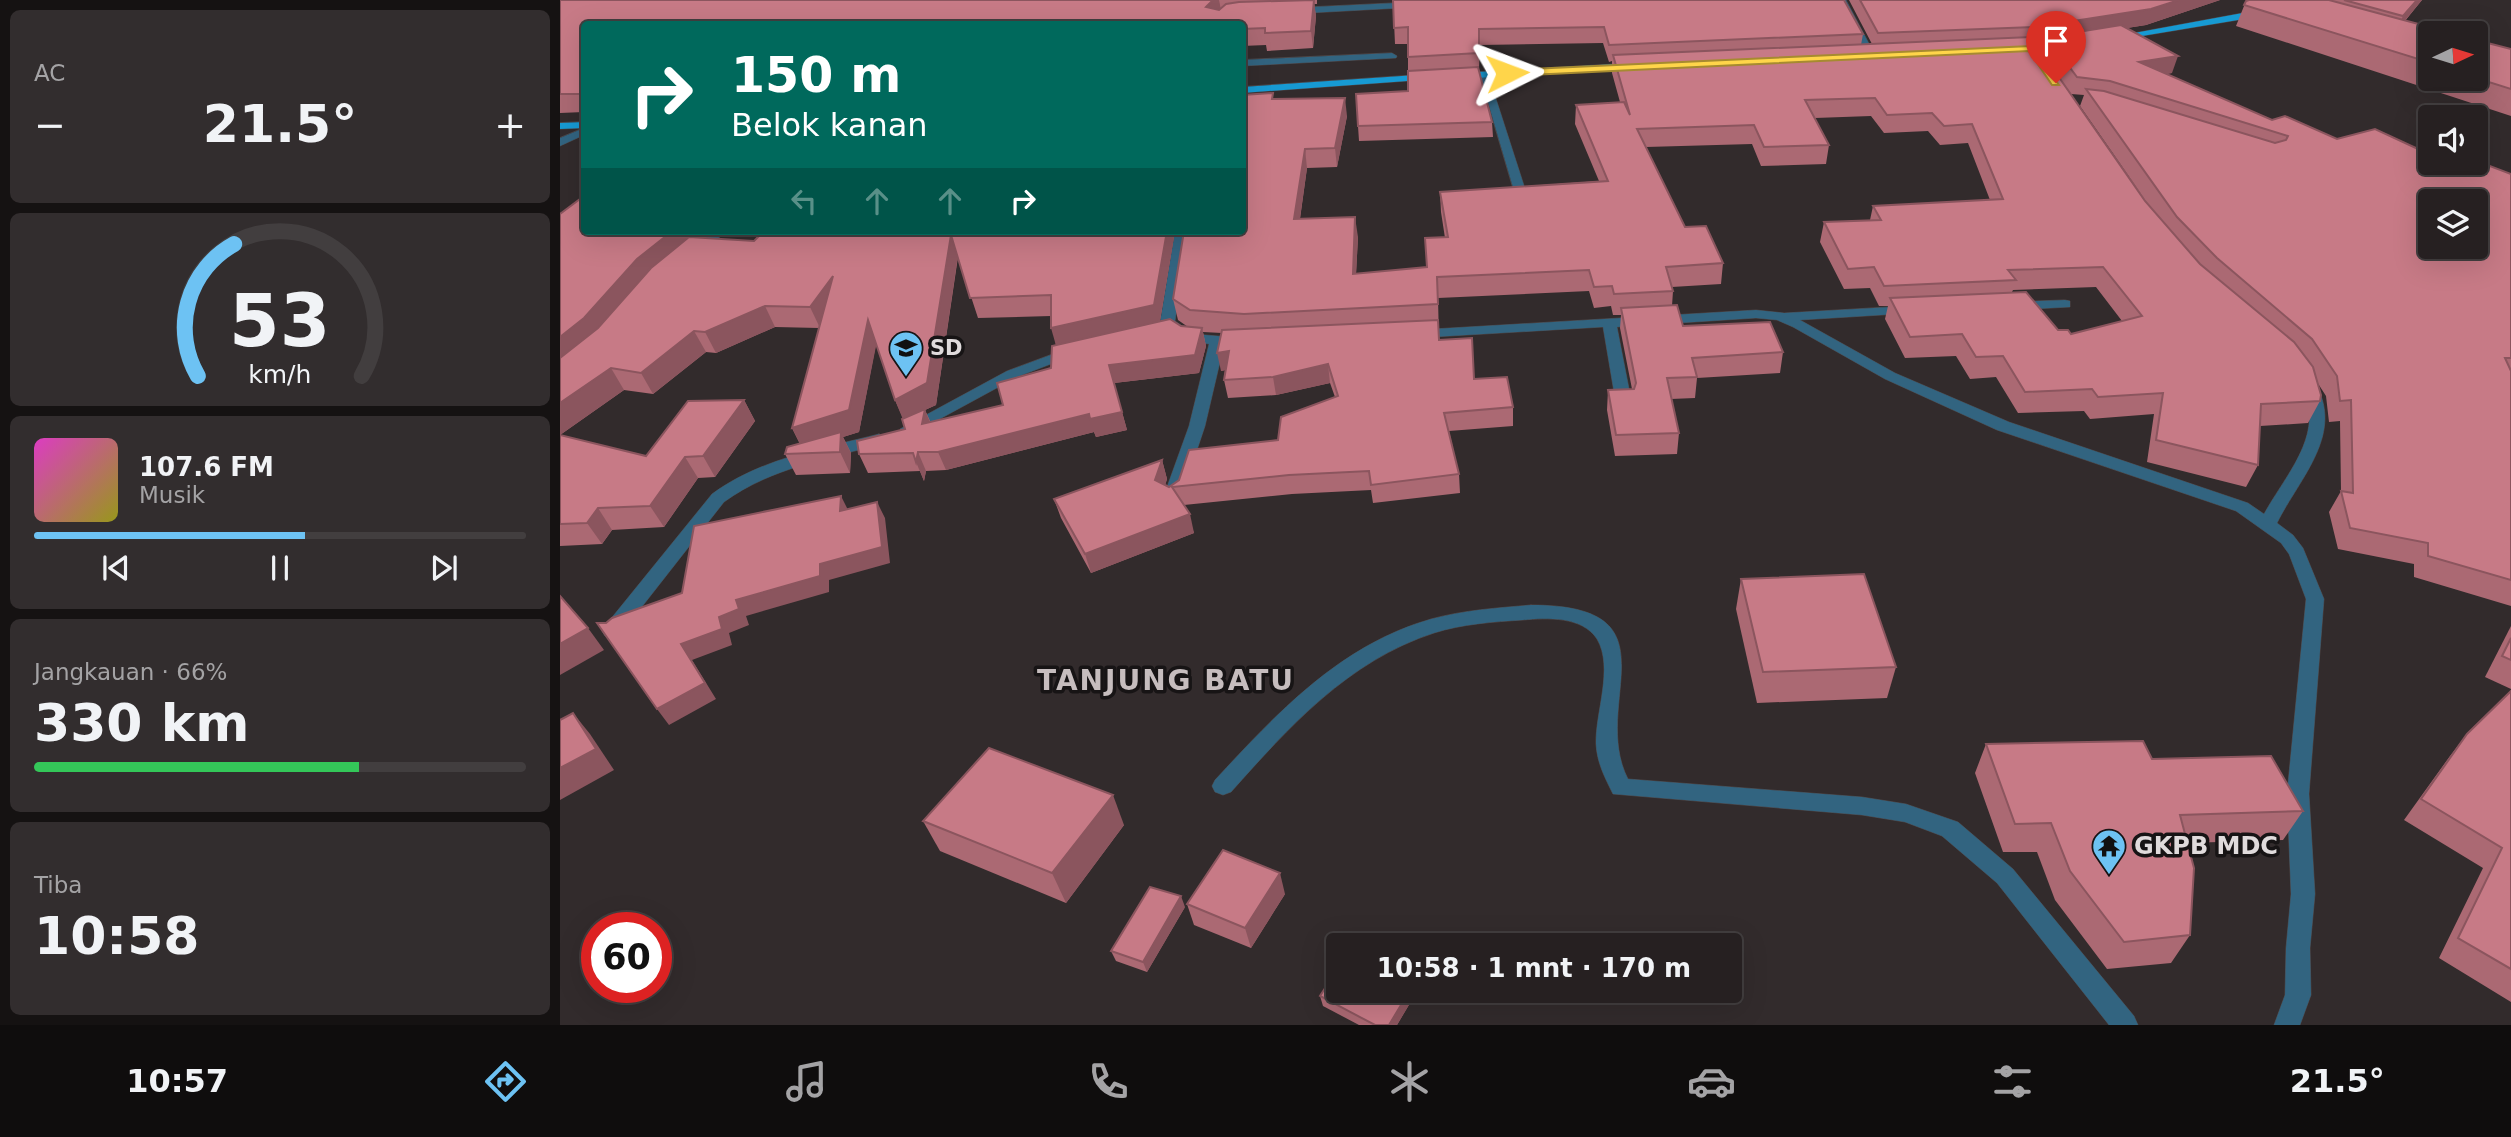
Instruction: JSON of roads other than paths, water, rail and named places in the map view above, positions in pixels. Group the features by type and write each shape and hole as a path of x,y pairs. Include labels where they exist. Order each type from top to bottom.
{"main road":[{"path":"2095,40 2250,15 2286,3"},
{"path":"1857,55 1884,54"},
{"path":"1246,90 1640,66"},
{"path":"560,126 581,125"}],"street":[{"path":"1841,0 1870,55"},
{"path":"1281,11 1427,5"},
{"path":"1246,63 1392,56"},
{"path":"1483,74 1523,201"},
{"path":"560,142 581,132"},
{"path":"685,259 715,235"},
{"path":"1181,235 1167,323 1190,338 1217,342 1255,342"},
{"path":"1997,307 2065,304"},
{"path":"1397,335 1756,314 1780,316 1929,310"},
{"path":"1780,316 1890,376 1954,406 2003,426 2242,507 2268,523 2297,552 2315,599 2298,794 2303,894 2298,948 2298,995 2287,1025"},
{"path":"1609,322 1624,404"},
{"path":"1148,336 1175,330"},
{"path":"1172,498 1197,426 1217,342"},
{"path":"611,632 718,498 737,481 758,471 915,427 1012,374 1047,359 1094,346"},
{"path":"2268,523 2304,460 2319,426 2319,403 2301,373"},
{"path":"1223,786 1305,699 1378,646 1446,620 1516,612 1567,612 1583,618 1602,631 1611,644 1605,741 1612,775 1621,788 1862,806 1906,813 1950,829 2005,876 2125,1025"}],"place":[{"name":"SD","path":"906,378"},
{"name":"GKPB MDC","path":"2109,876"}],"district":[{"name":"TANJUNG BATU","path":"1166,680"}]}
